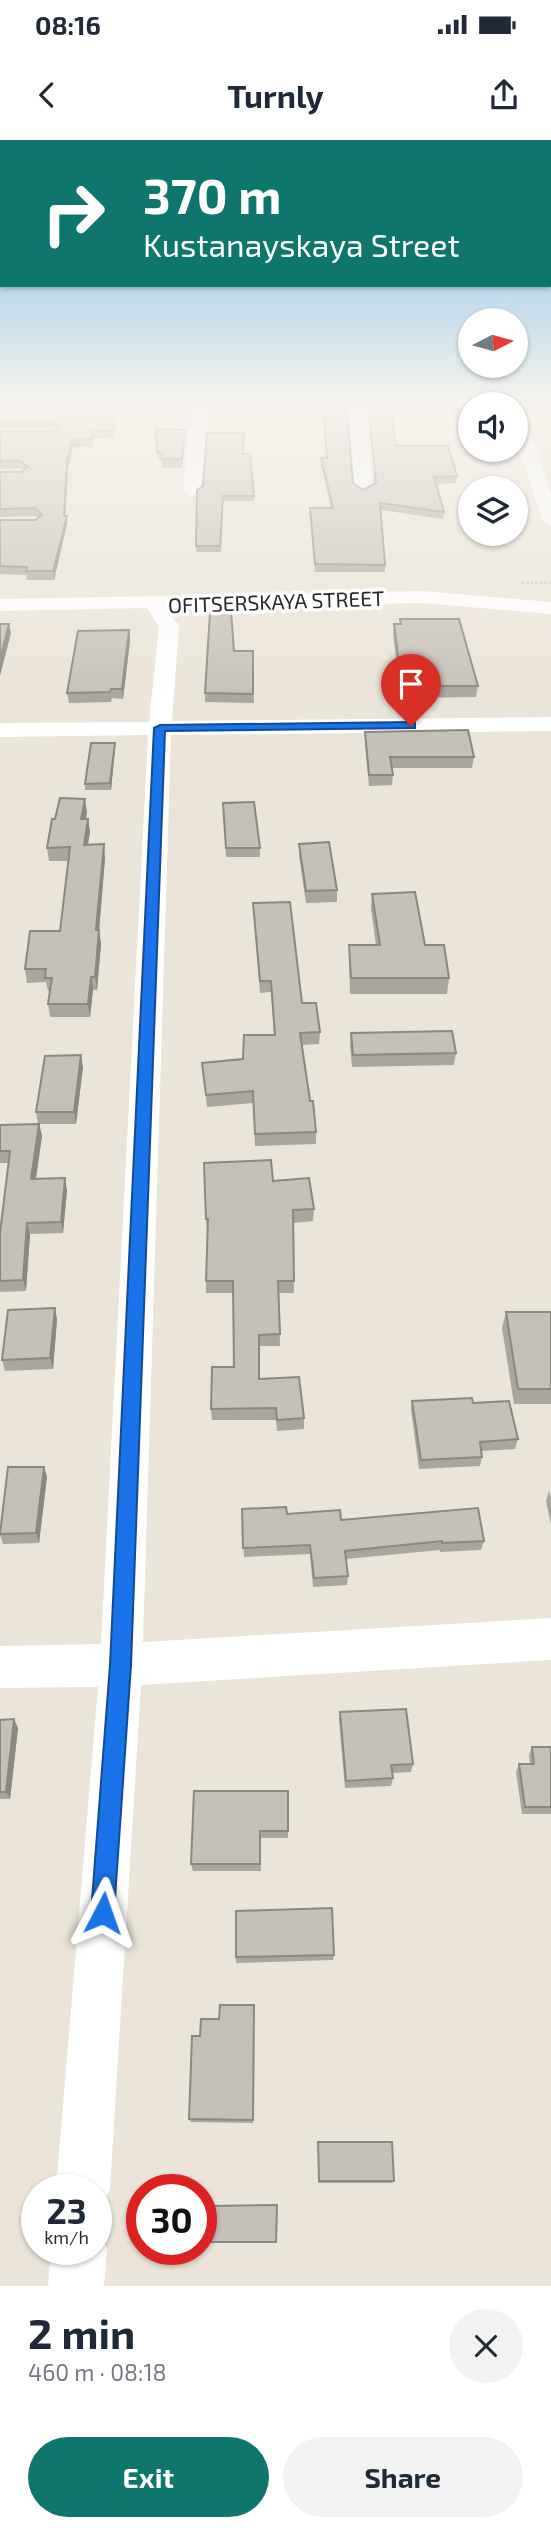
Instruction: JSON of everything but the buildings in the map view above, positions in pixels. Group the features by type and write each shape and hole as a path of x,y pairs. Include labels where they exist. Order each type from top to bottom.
{"street":[{"path":"545,502 551,520"},
{"name":"OFITSERSKAYA STREET","path":"0,605 422,597 551,608"},
{"path":"84,2174 121,1665 160,728 169,627 155,604"},
{"path":"0,730 551,724"},
{"path":"0,1667 121,1665 551,1639"},
{"path":"76,2286 78,2265"}],"route":[{"path":"103,1913 121,1665 160,728 411,726"}]}
